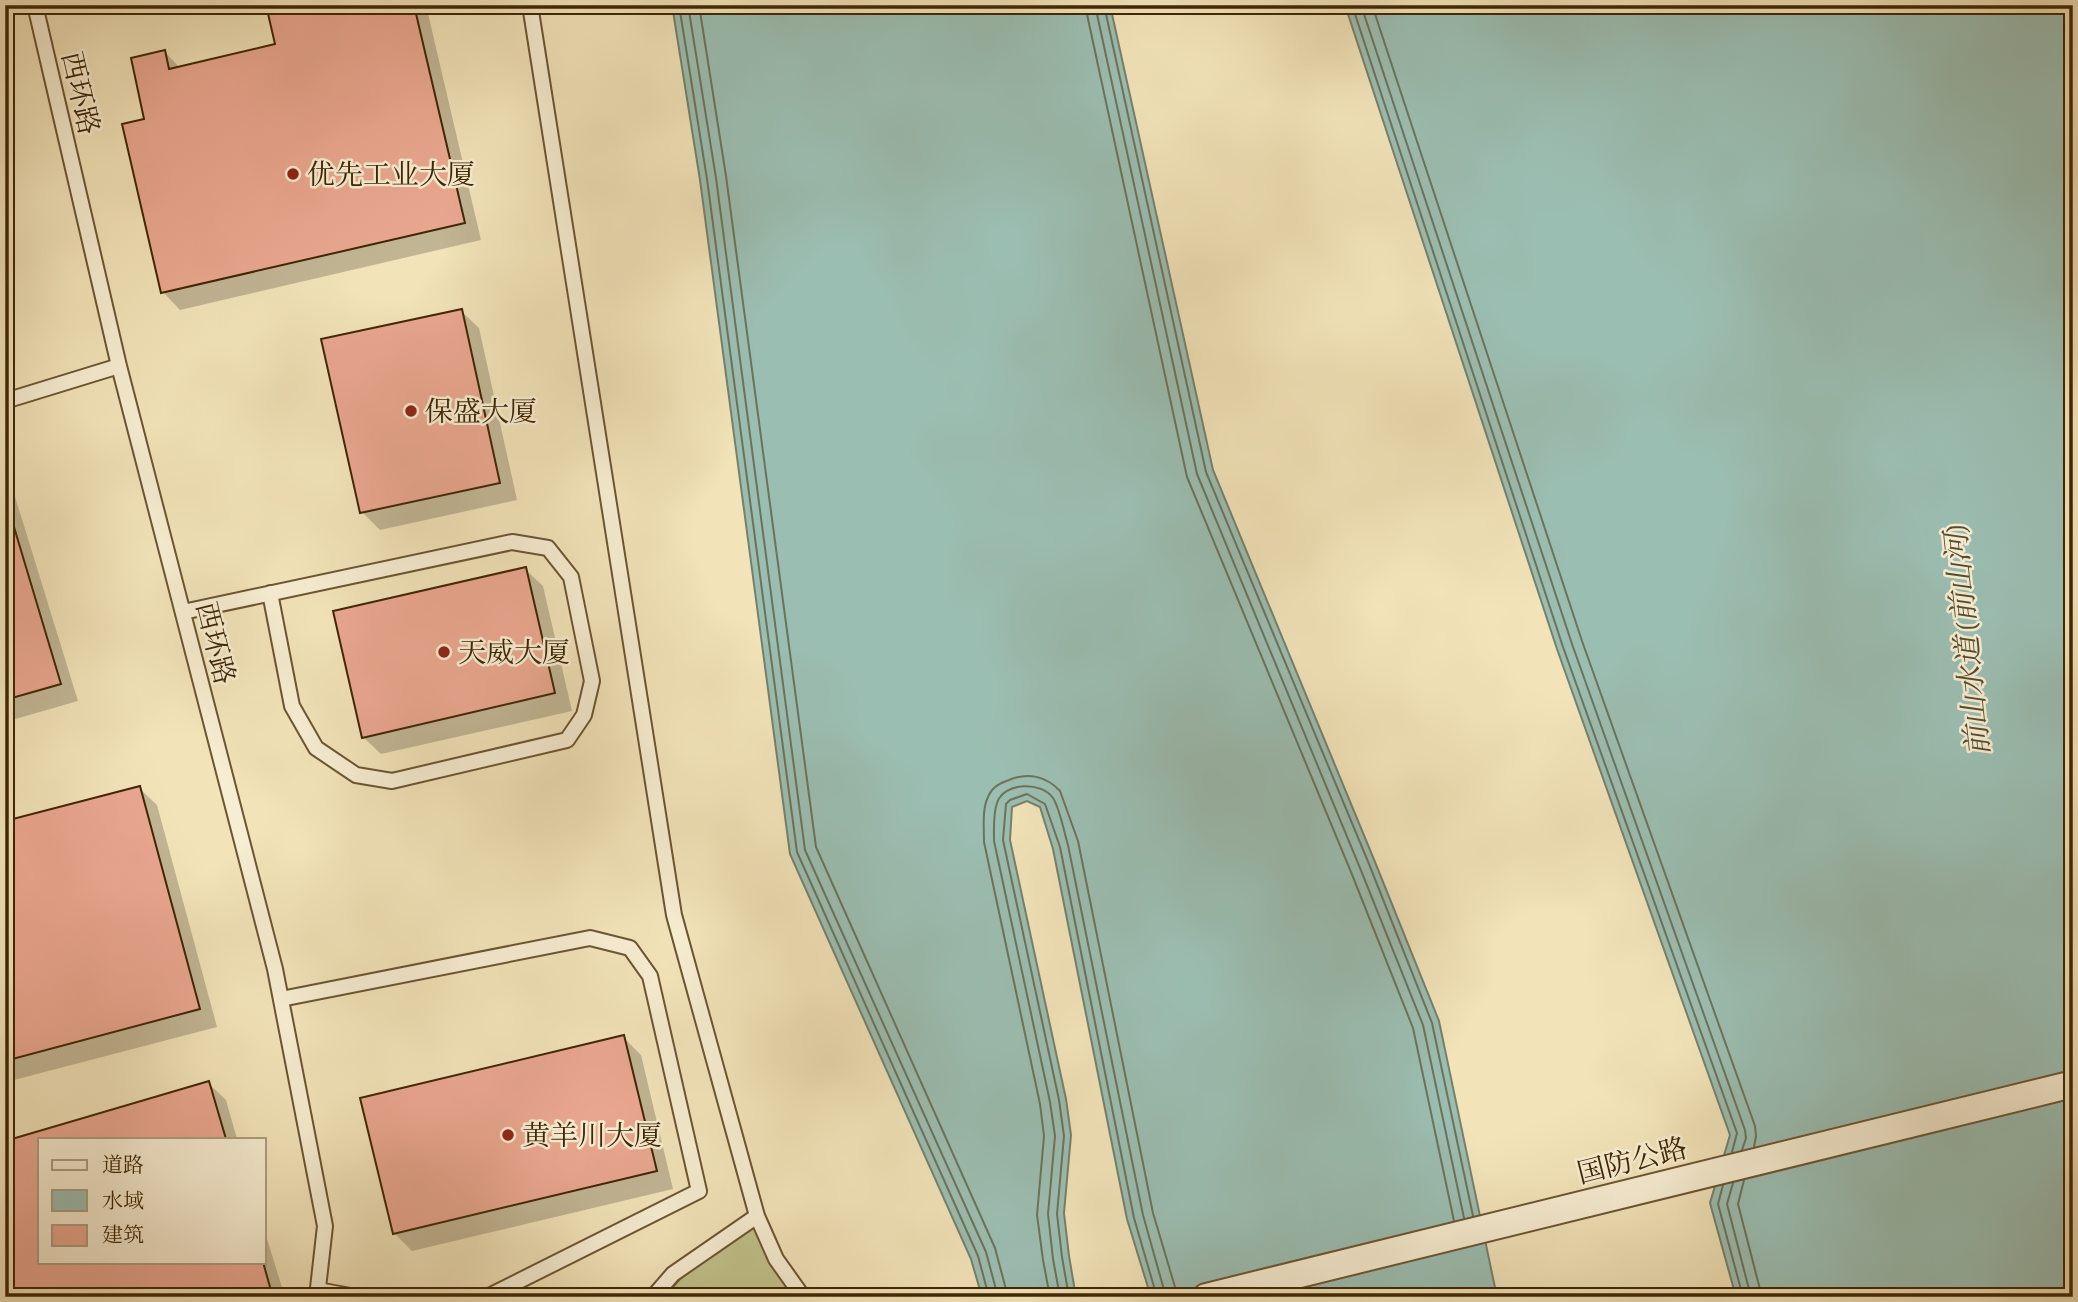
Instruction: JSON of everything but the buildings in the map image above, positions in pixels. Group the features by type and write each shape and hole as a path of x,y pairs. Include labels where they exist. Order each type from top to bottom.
{"street":[{"name":"国防公路","path":"1206,1297 2073,1084"}],"lane":[{"name":"西环路","path":"35,5 119,366 275,969 325,1226 318,1293"},
{"path":"530,5 674,915 757,1216 776,1259 803,1297"},
{"path":"5,401 119,366"},
{"path":"183,612 270,593 512,542 548,548 571,577 592,681 584,715 567,740 392,781 356,775 316,748 292,706 270,593"},
{"path":"281,999 590,938 630,947 644,967 650,976 699,1191 487,1297"},
{"path":"653,1297 673,1274 757,1216"},
{"path":"318,1293 356,1297"}],"green space":[{"path":"755,1223 797,1297 664,1297 681,1278"}],"water":[{"path":"672,5 1110,5 1213,470 1439,1021 1497,1297 1151,1297 1127,1219 1053,849 1040,807 1027,801 1012,807 1010,840 1066,1099 1071,1135 1064,1213 1076,1297 982,1297 971,1259 790,854 700,180"},
{"name":"前山水道 (前山河)","path":"1345,5 2073,5 2073,1297 1736,1297 1710,1203 1730,1135 1557,649"}],"place":[{"name":"优先工业大厦","path":"293,174"},
{"name":"保盛大厦","path":"411,411"},
{"name":"天威大厦","path":"444,652"},
{"name":"黄羊川大厦","path":"508,1135"}]}
